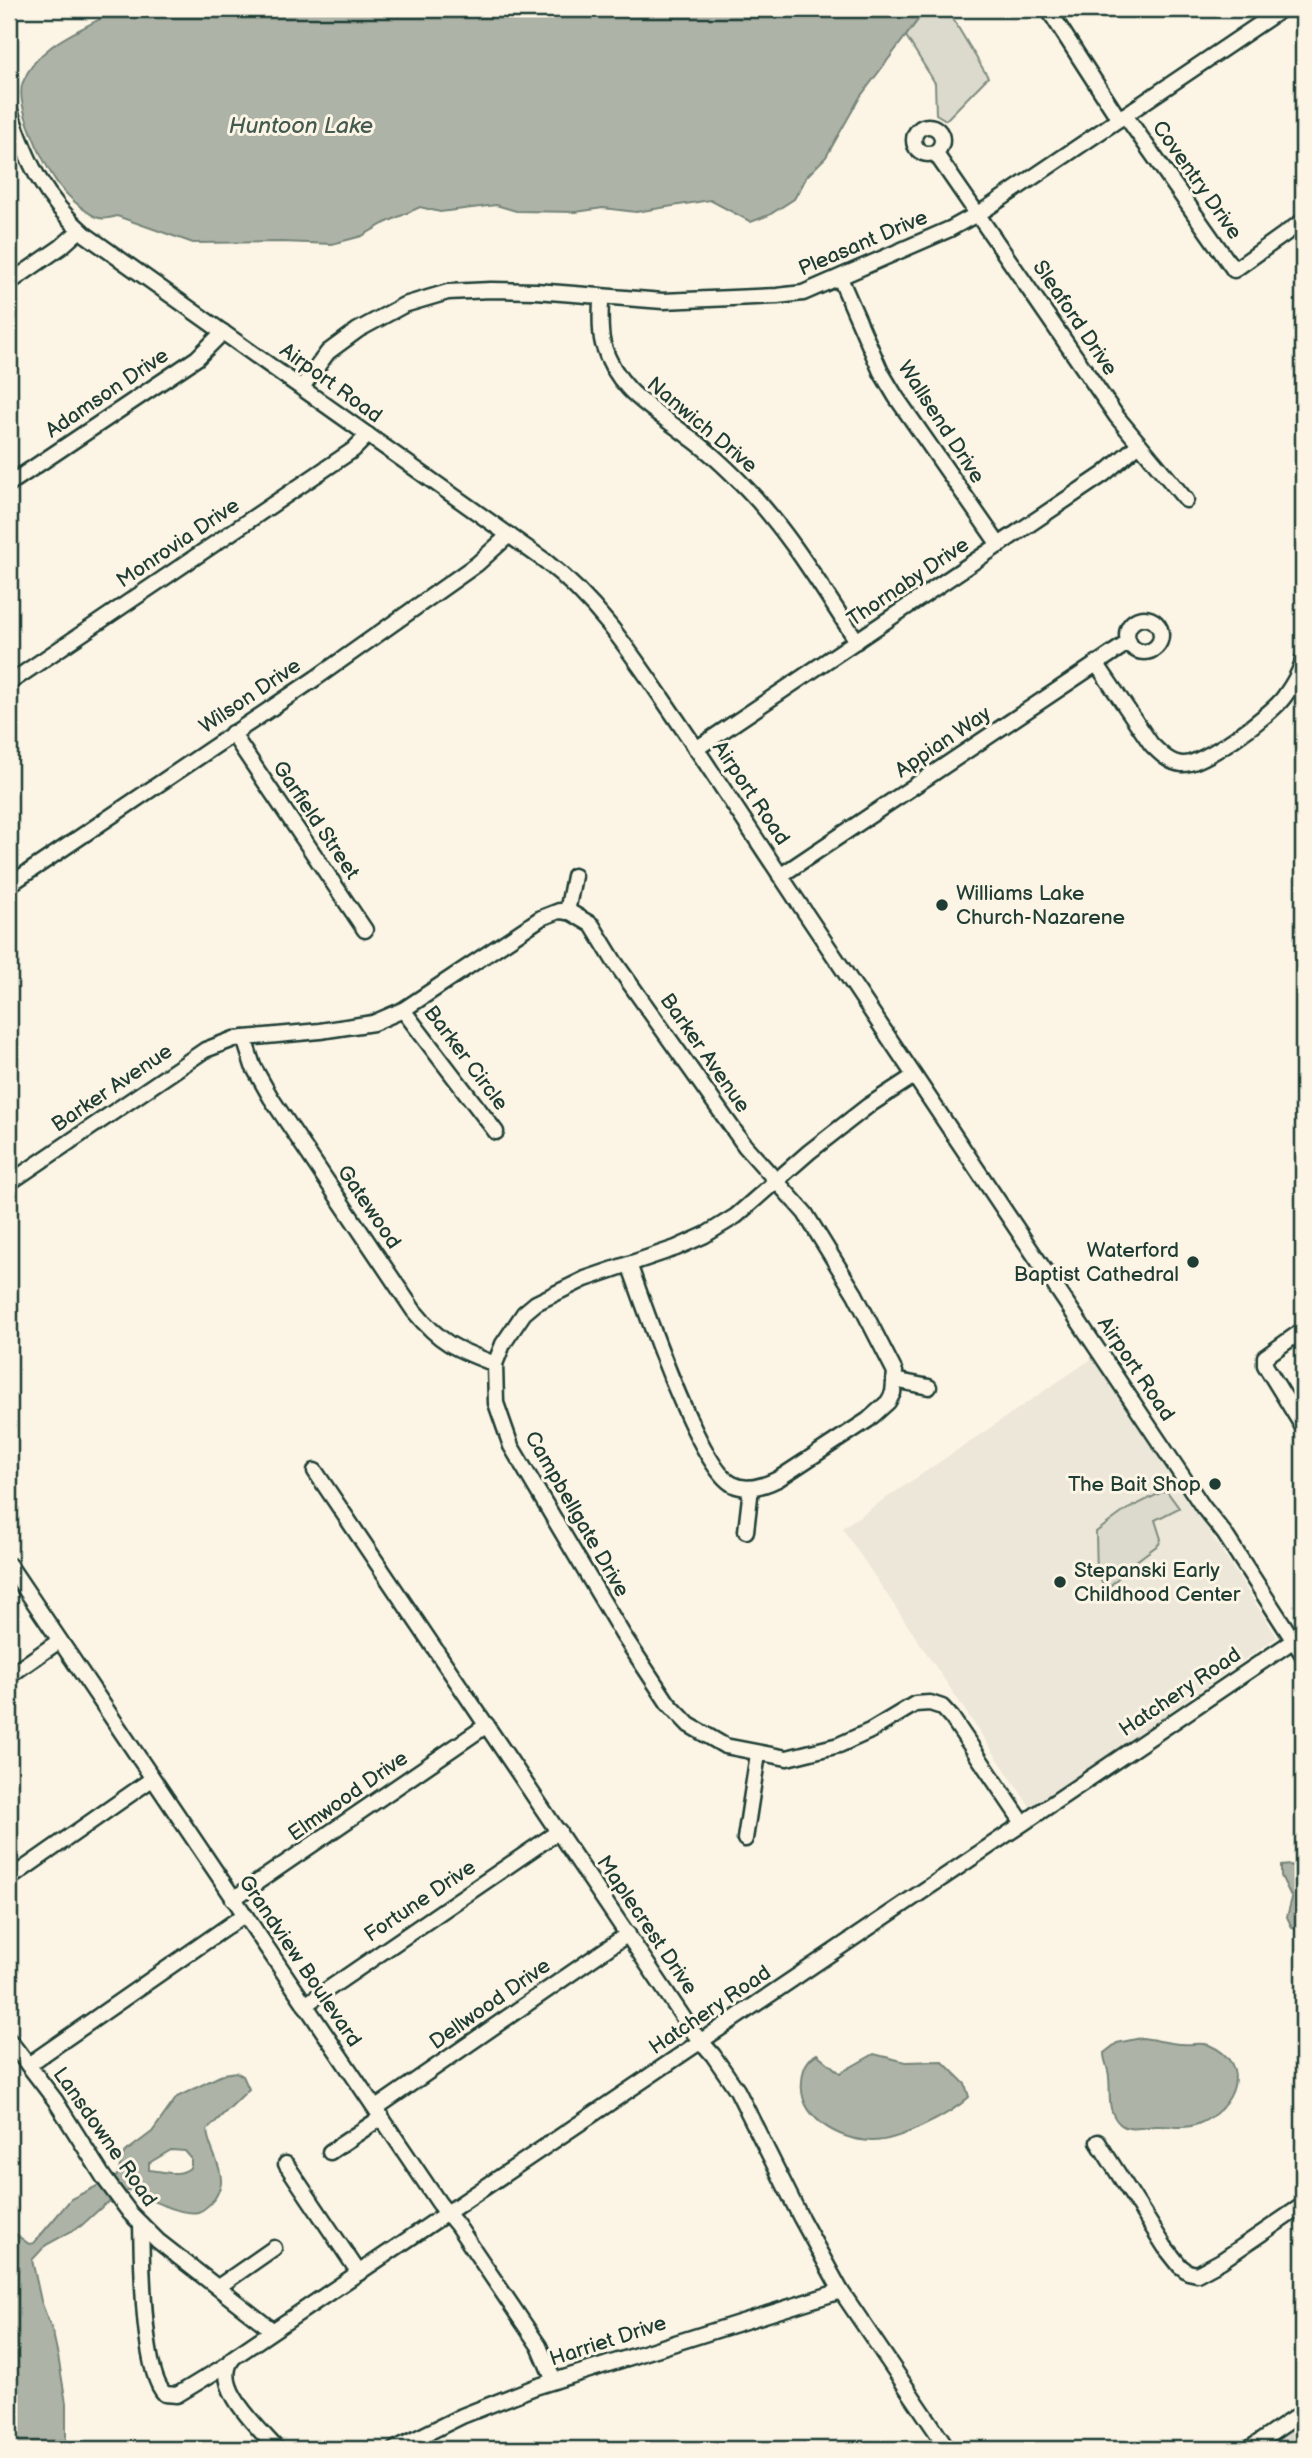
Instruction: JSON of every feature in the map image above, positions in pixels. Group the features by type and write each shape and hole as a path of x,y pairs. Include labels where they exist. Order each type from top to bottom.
{"street":[{"name":"Coventry Drive","path":"1048,9 1122,117 1234,270 1303,222"},
{"name":"Pleasant Drive","path":"302,387 328,352 352,335 404,305 448,292 479,290 663,301 803,293 950,229 978,214 1282,9"},
{"name":"Airport Road","path":"9,108 23,149 37,178 56,205 80,230 564,575 597,608 696,749 1203,1507 1298,1637 1303,1655"},
{"name":"Sleaford Drive","path":"936,154 1117,417 1186,500"},
{"path":"9,283 61,247 80,230"},
{"name":"Wallsend Drive","path":"840,278 881,372 999,545"},
{"name":"Nanwich Drive","path":"601,296 602,341 608,358 625,386 631,394 691,437 747,489 787,536 857,641"},
{"name":"Adamson Drive","path":"9,484 197,358 223,332"},
{"name":"Monrovia Drive","path":"9,683 353,450 368,435"},
{"name":"Thornaby Drive","path":"696,749 1104,474 1139,444"},
{"name":"Wilson Drive","path":"9,885 477,564 509,535"},
{"name":"Appian Way","path":"780,876 1129,642"},
{"path":"1096,663 1152,744 1162,755 1179,764 1195,763 1269,713 1284,698 1302,666 1303,659"},
{"name":"Garfield Street","path":"232,733 365,930"},
{"path":"566,912 574,876"},
{"name":"Barker Avenue","path":"9,1183 205,1050 234,1038 373,1023 403,1010 541,918 559,911 566,912 592,925 682,1059 745,1146 805,1213 855,1294 886,1354 894,1372 894,1380"},
{"name":"Barker Circle","path":"403,1010 496,1132"},
{"name":"Gatewood","path":"244,1038 253,1066 271,1098 414,1311 432,1332 458,1350 495,1364"},
{"name":"Campbellgate Drive","path":"914,1076 809,1152 736,1216 705,1235 585,1279 536,1303 524,1313 503,1344 495,1364 496,1403 511,1446 649,1676 668,1703 689,1725 725,1746 787,1758 839,1745 870,1731 915,1704 930,1703 942,1707 952,1717 1023,1823"},
{"path":"629,1264 674,1386 711,1460 720,1475 733,1485 763,1487 778,1479 868,1420 894,1393 894,1380 929,1387"},
{"path":"1303,1330 1265,1357 1265,1365 1303,1427"},
{"name":"Maplecrest Drive","path":"315,1471 628,1934 737,2090 800,2218 841,2291 947,2449"},
{"path":"746,1531 751,1488"},
{"name":"Grandview Boulevard","path":"9,1565 233,1899 539,2346 554,2381"},
{"name":"Hatchery Road","path":"141,2224 142,2289 156,2381 165,2395 177,2395 228,2364 272,2330 1298,1637"},
{"path":"9,1676 59,1641"},
{"name":"Elmwood Drive","path":"233,1899 487,1725"},
{"path":"745,1839 758,1754"},
{"path":"9,1879 152,1779"},
{"name":"Fortune Drive","path":"305,2005 559,1831"},
{"path":"28,2065 244,1915"},
{"name":"Dellwood Drive","path":"330,2152 379,2112 628,1934"},
{"name":"Lansdowne Road","path":"9,2040 55,2099 104,2178 141,2224 158,2241 272,2330"},
{"path":"1098,2142 1165,2247 1188,2272 1197,2274 1221,2261 1303,2205"},
{"path":"286,2164 359,2273"},
{"path":"218,2287 274,2248"},
{"name":"Harriet Drive","path":"395,2449 462,2416 554,2381 841,2291"},
{"path":"228,2364 226,2378 231,2392 277,2449"},
{"path":"1249,2449 1303,2412"}],"shaded area":[{"path":"926,9 947,9 988,77 946,120 936,114 935,83 906,36"},
{"name":"Stepanski Early Childhood Center","path":"1096,1356 1277,1637 1031,1808 842,1528"},
{"path":"1166,1490 1179,1508 1155,1520 1161,1539 1159,1544 1131,1565 1111,1585 1104,1585 1097,1576 1096,1532 1126,1510"},
{"path":"1303,2420 1303,2449 1260,2449"}],"water":[{"name":"Huntoon Lake","path":"118,9 926,9 860,97 826,157 807,176 794,199 769,215 751,222 710,200 636,212 603,208 576,212 516,211 496,205 440,212 420,207 362,236 332,244 193,243 117,216 104,219 96,217 64,191 50,172 31,132 21,92 23,82 30,68 51,47"},
{"path":"1291,1865 1303,1873 1303,1934 1292,1927 1287,1917 1292,1898 1281,1876 1281,1866"},
{"path":"1141,2038 1178,2044 1206,2044 1223,2053 1231,2063 1235,2075 1229,2098 1211,2117 1187,2127 1132,2128 1120,2124 1111,2108 1109,2075 1104,2053 1117,2043"},
{"path":"817,2054 840,2073 874,2054 906,2062 942,2061 965,2084 969,2097 936,2119 908,2132 882,2140 858,2140 823,2124 813,2116 806,2105 802,2094 803,2073 808,2062"},
{"path":"236,2072 243,2076 249,2089 207,2130 221,2176 216,2196 208,2206 191,2213 173,2209 131,2189 104,2205 81,2226 46,2245 32,2260 58,2356 66,2403 66,2449 9,2449 9,2225 14,2233 29,2244 34,2243 71,2199 117,2176 124,2153 152,2132 177,2097 224,2074","holes":["171,2150 185,2151 191,2158 191,2167 186,2170 176,2173 149,2170 149,2163"]}],"place":[{"name":"Williams Lake Church-Nazarene","path":"942,905"},
{"name":"Waterford Baptist Cathedral","path":"1193,1262"},
{"name":"The Bait Shop","path":"1215,1484"},
{"name":"Stepanski Early Childhood Center","path":"1060,1582"}]}
